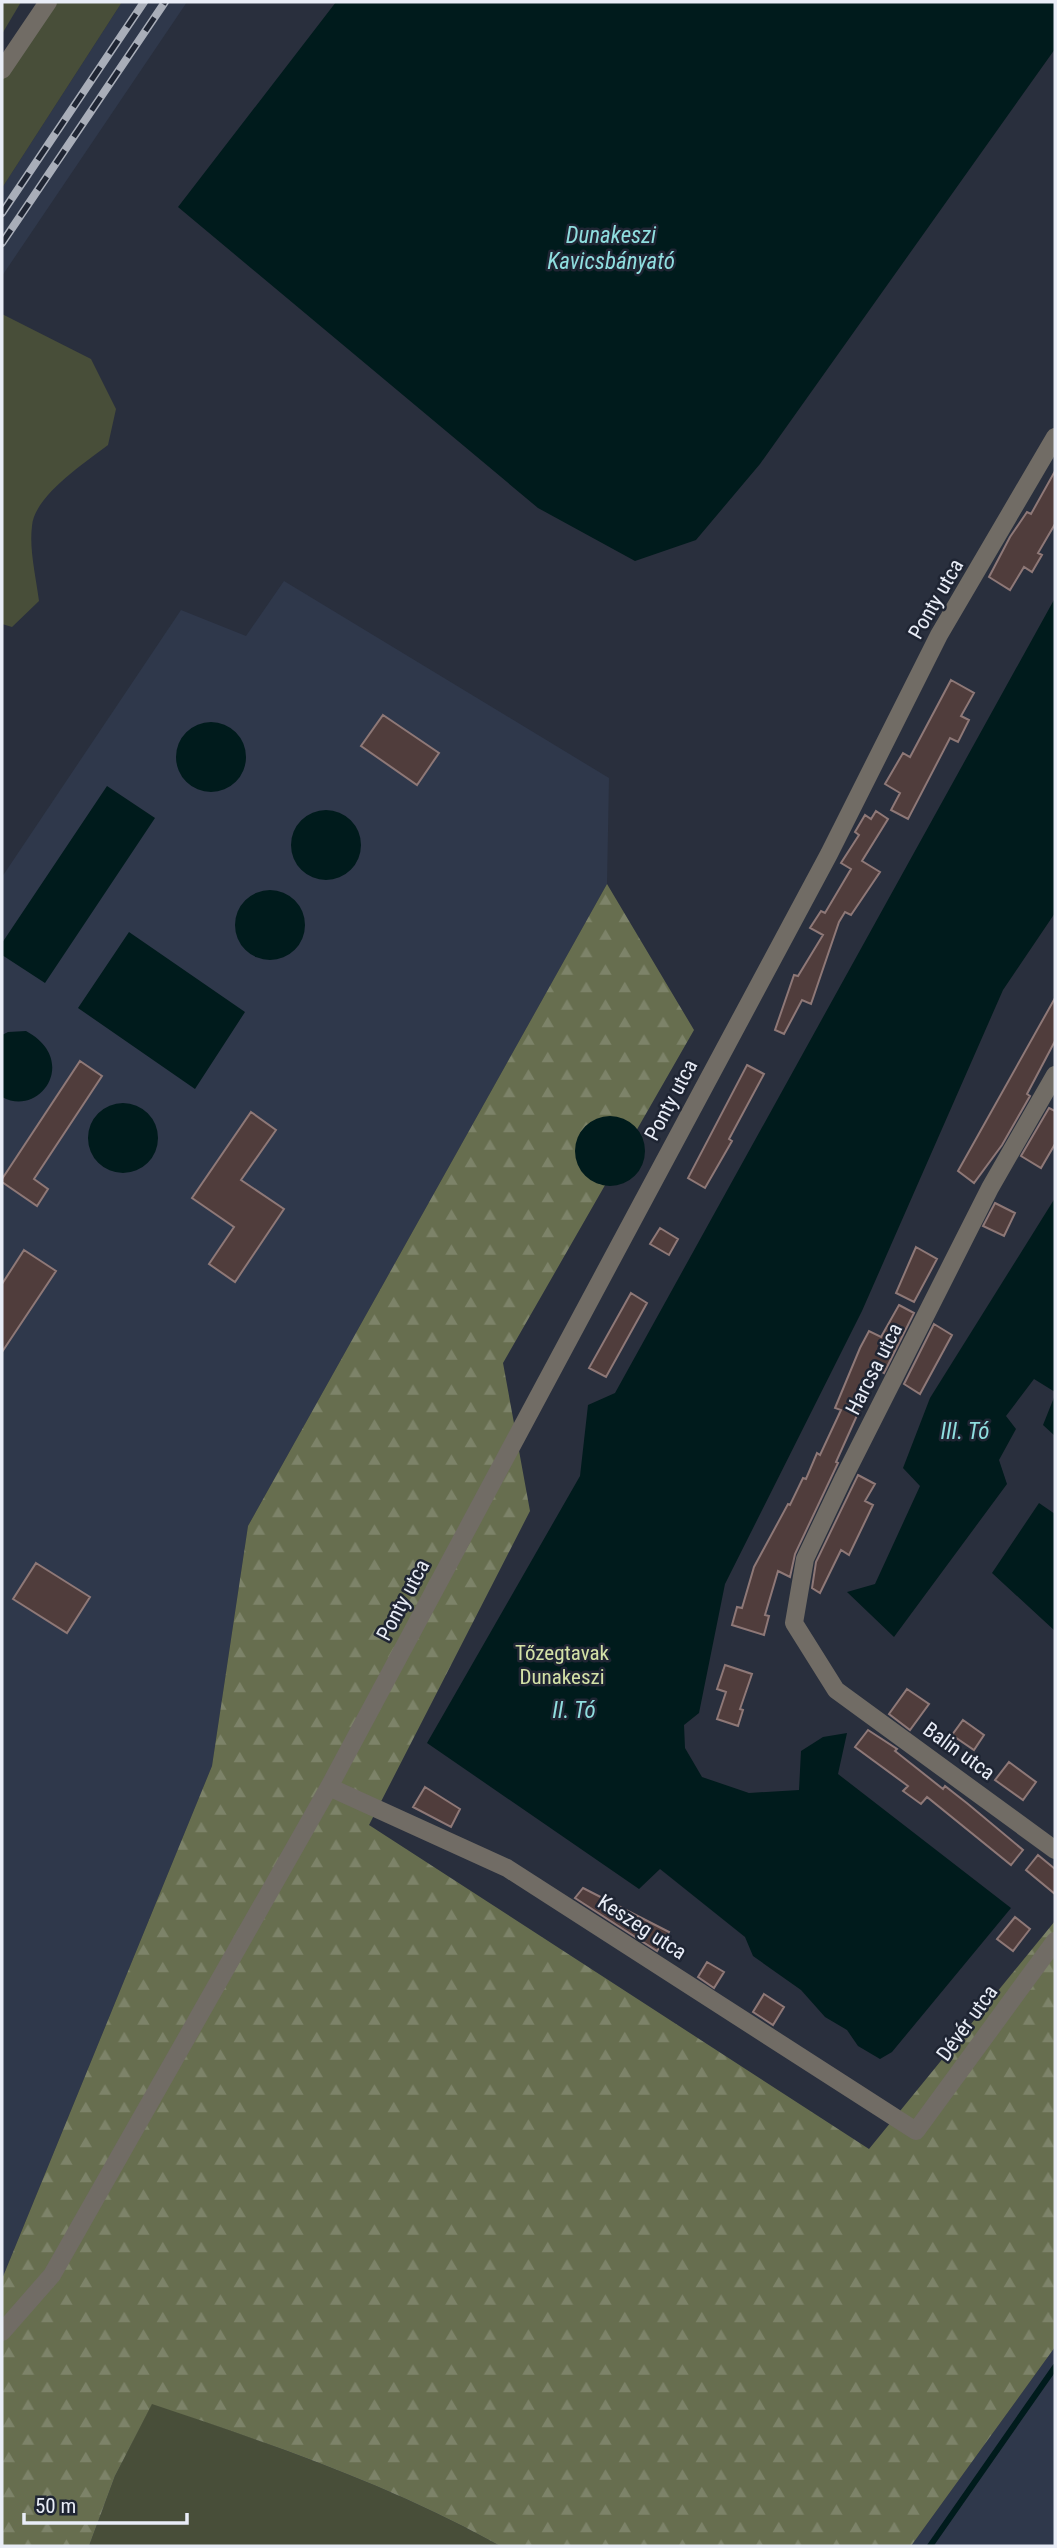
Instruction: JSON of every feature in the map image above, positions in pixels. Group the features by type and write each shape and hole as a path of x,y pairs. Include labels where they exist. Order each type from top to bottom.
{"street":[{"path":"2,70 48,2"},
{"name":"Ponty utca","path":"2,2332 52,2276 329,1787 829,854 939,635 1055,437"},
{"name":"Harcsa utca","path":"836,1690 794,1623 805,1559 990,1188 1055,1075"},
{"name":"Balin utca","path":"836,1690 1055,1850"},
{"name":"Keszeg utca","path":"329,1787 507,1868 916,2131"},
{"name":"Dévér utca","path":"916,2131 1055,1941"}],"shaded area":[{"path":"2,2 21,2 2,34"},
{"path":"48,2 122,2 2,188 2,73"},
{"path":"122,2 187,2 2,276 2,188"},
{"path":"2,314 91,359 116,409 108,445 62,481 35,515 31,544 39,601 12,627 2,624"},
{"path":"284,581 609,778 607,884 248,1526 212,1766 2,2279 2,877 181,610 246,636"},
{"path":"1055,2347 1055,2546 911,2546"},
{"path":"152,2403 285,2450 373,2485 500,2546 89,2546 115,2476"}],"green space":[{"path":"607,884 694,1030 503,1363 530,1511 369,1825 869,2149 1055,1921 1055,2347 911,2546 500,2546 416,2504 330,2467 152,2404 115,2476 89,2546 2,2546 2,2279 212,1766 248,1526"}],"water":[{"name":"Dunakeszi Kavicsbányató","path":"336,2 1055,2 1055,49 760,464 696,540 635,561 538,508 178,207"},
{"name":"II. Tó","path":"1055,598 1055,913 1003,990 862,1311 725,1584 699,1713 684,1725 685,1748 702,1777 749,1793 799,1790 801,1751 823,1737 847,1733 838,1774 1011,1908 892,2052 880,2059 858,2046 847,2030 825,2017 801,1990 753,1956 745,1937 660,1869 639,1889 427,1743 580,1476 588,1405 615,1393"},
{"path":"211,722 236,732 246,757 236,782 211,792 186,782 176,757 186,732"},
{"path":"107,786 155,818 45,983 2,955 2,943"},
{"path":"326,810 351,820 361,845 351,870 326,880 301,870 291,845 301,820"},
{"path":"270,890 295,900 305,925 295,950 270,960 245,950 235,925 245,900"},
{"path":"129,932 245,1012 195,1089 78,1008"},
{"path":"26,1031 42,1043 50,1056 52,1070 41,1093 29,1100 16,1101 2,1097 2,1035"},
{"path":"123,1103 148,1113 158,1138 148,1163 123,1173 98,1163 88,1138 98,1113"},
{"path":"610,1116 635,1126 645,1151 635,1176 610,1186 585,1176 575,1151 585,1126"},
{"name":"III. Tó","path":"1055,1198 1055,1392 1034,1379 1006,1416 1016,1429 999,1460 1007,1484 894,1637 847,1592 875,1584 920,1486 903,1468 930,1398"},
{"name":"III. Tó","path":"1055,1395 1055,1436 1043,1425"},
{"path":"1039,1503 1055,1514 1055,1631 992,1573"}],"building":[{"path":"1055,471 1055,524 1038,553 1042,555 1032,572 1024,567 1010,590 989,577 1010,537 1027,512 1031,514"},
{"path":"951,680 974,693 961,716 969,720 958,742 950,738 908,819 891,810 900,793 885,784 903,753 910,757"},
{"path":"383,715 439,753 417,785 361,746"},
{"path":"876,811 888,819 862,861 880,872 851,915 845,912 839,922 811,1004 802,1000 784,1034 775,1030 794,975 798,976 823,935 810,928 821,911 825,913 851,869 841,863 859,835 855,832 865,815 871,819"},
{"path":"1055,998 1055,1041 1027,1094 1030,1096 1002,1145 974,1183 958,1171"},
{"path":"80,1061 102,1076 34,1179 48,1189 37,1206 2,1182 2,1179"},
{"path":"747,1065 764,1074 729,1139 732,1141 705,1188 688,1178"},
{"path":"1049,1108 1055,1111 1055,1144 1041,1168 1021,1156"},
{"path":"251,1112 276,1130 241,1180 284,1209 235,1282 209,1264 234,1227 192,1198"},
{"path":"995,1203 1015,1213 1004,1236 983,1226"},
{"path":"660,1228 678,1239 669,1255 650,1244"},
{"path":"916,1247 937,1259 914,1302 896,1293"},
{"path":"24,1250 56,1271 2,1352 2,1284"},
{"path":"631,1293 647,1303 606,1377 589,1368"},
{"path":"899,1305 914,1313 884,1373 877,1369 860,1401 863,1402 836,1462 838,1463 795,1554 790,1577 778,1571 765,1615 769,1616 764,1635 732,1625 737,1607 742,1608 754,1567 803,1478 806,1479 817,1453 820,1455 841,1410 835,1408 860,1348 869,1331 881,1337"},
{"path":"934,1324 952,1335 920,1394 904,1384"},
{"path":"858,1475 875,1484 865,1501 873,1505 849,1555 841,1550 820,1593 812,1588 816,1562"},
{"path":"36,1563 90,1597 67,1633 13,1599"},
{"path":"725,1665 752,1674 740,1709 743,1710 738,1726 717,1719 726,1692 717,1689"},
{"path":"907,1689 929,1704 910,1730 889,1714"},
{"path":"963,1720 984,1735 974,1750 952,1735"},
{"path":"868,1730 897,1749 895,1751 943,1789 945,1786 1023,1850 1011,1865 927,1797 921,1804 903,1791 908,1786 855,1747"},
{"path":"1009,1762 1036,1782 1023,1800 995,1780"},
{"path":"425,1787 460,1809 451,1827 413,1807"},
{"path":"1038,1855 1055,1869 1055,1894 1026,1870"},
{"path":"583,1888 669,1932 657,1951 575,1898"},
{"path":"1015,1917 1030,1929 1013,1951 997,1939"},
{"path":"707,1962 724,1972 714,1988 698,1977"},
{"path":"764,1994 784,2007 773,2025 753,2012"}],"waterway":[{"path":"930,2546 1055,2367"}],"railway":[{"path":"2,213 144,2"},
{"path":"2,243 165,2"}],"park label":[{"name":"Tőzegtavak Dunakeszi","path":"562,1665"}]}
